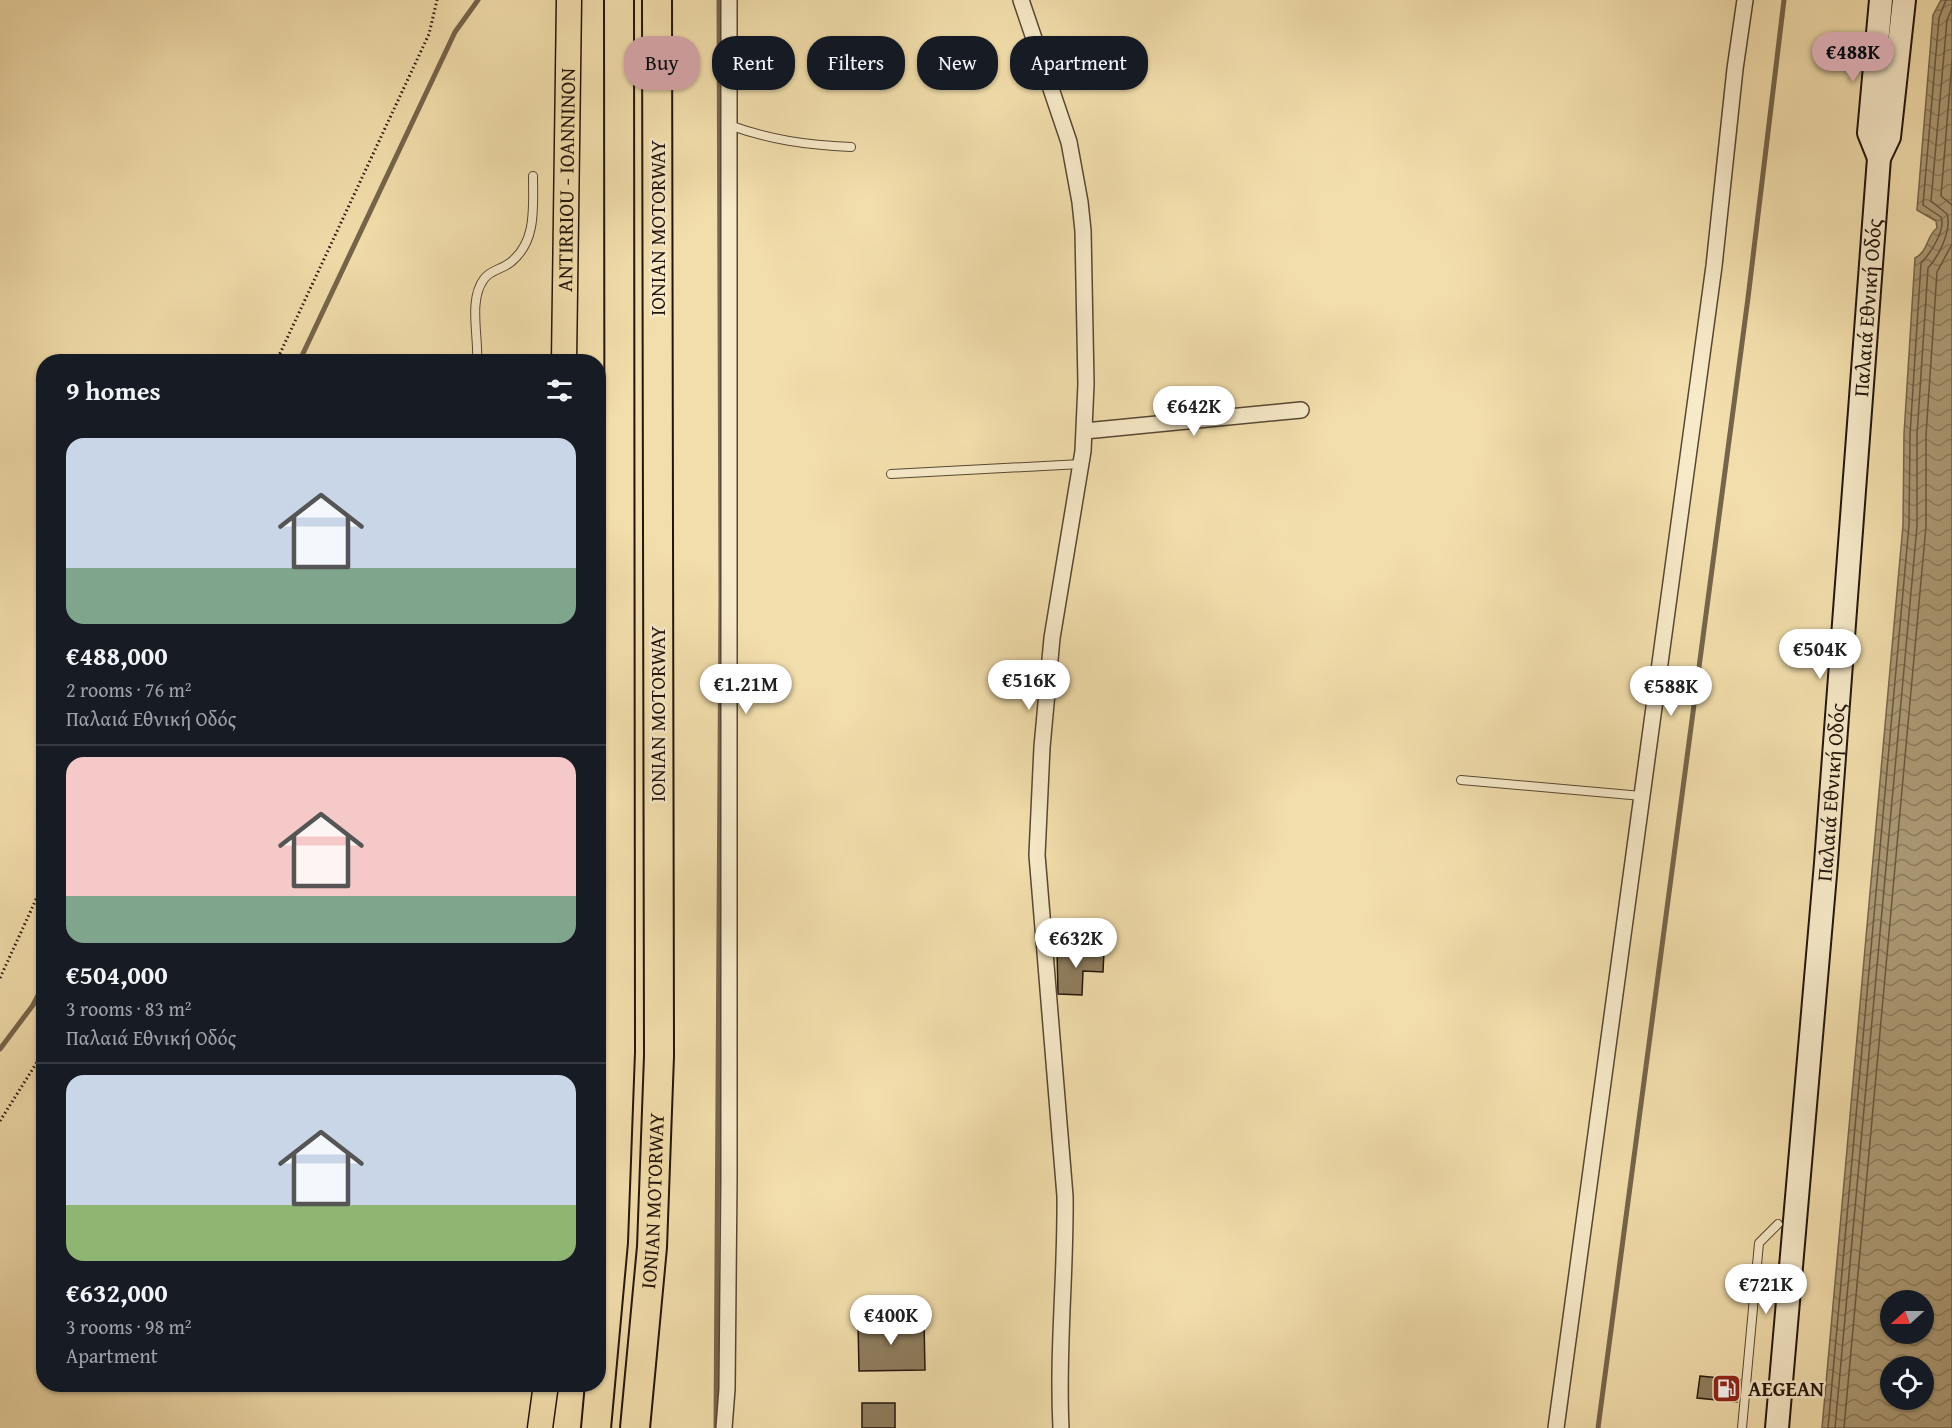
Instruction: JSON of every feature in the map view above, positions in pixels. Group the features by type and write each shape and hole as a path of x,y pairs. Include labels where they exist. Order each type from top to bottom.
{"highway":[{"name":"IONIAN MOTORWAY","path":"606,1319 613,1242 620,1052 619,0"},
{"name":"IONIAN MOTORWAY","path":"635,1428 652,1247 659,1056 657,0"},
{"name":"IONIAN MOTORWAY","path":"596,1428 599,1392"}],"main road":[{"name":"ANTIRRIOU - IOANNINON","path":"564,354 569,0"},
{"name":"Παλαιά Εθνική Οδός","path":"1879,158 1869,133 1881,0"},
{"name":"Παλαιά Εθνική Οδός","path":"1777,1428 1826,863 1879,158 1889,137 1904,0"},
{"path":"540,1428 545,1392"}],"street":[{"path":"724,1428 729,1180 729,0"},
{"path":"1021,0 1069,142 1080,202 1086,330 1085,431 1052,638 1042,747 1038,855 1065,1196 1066,1238 1059,1370 1061,1428"},
{"path":"1556,1428 1713,278 1735,69 1745,0"},
{"path":"1085,431 1301,410"}],"lane":[{"path":"729,125 768,139 851,147"},
{"path":"477,354 478,296 483,279 495,270 508,265 521,254 533,216 533,176"},
{"path":"891,474 1081,464"},
{"path":"1461,780 1643,796"},
{"path":"1742,1428 1759,1243 1778,1224"}],"path":[{"path":"280,354 429,34 437,0"},
{"path":"0,978 36,899"},
{"path":"0,1121 36,1064"}],"water":[{"path":"1941,0 1952,0 1952,1428 1822,1428 1903,525 1904,434 1915,258 1923,251 1933,231 1937,228 1936,221 1917,210 1933,15"}],"building":[{"path":"1057,949 1104,951 1103,972 1083,971 1082,995 1058,994"},
{"path":"924,1322 925,1370 859,1371 858,1323"},
{"path":"1700,1376 1740,1380 1737,1402 1697,1398"},
{"path":"862,1403 895,1403 895,1428 862,1428"}],"waterway":[{"path":"303,354 455,32 478,0"},
{"path":"716,1428 721,595 719,0"},
{"path":"1598,1428 1748,298 1784,0"},
{"path":"0,1049 36,999"}],"place":[{"name":"AEGEAN","path":"1727,1389"}]}
